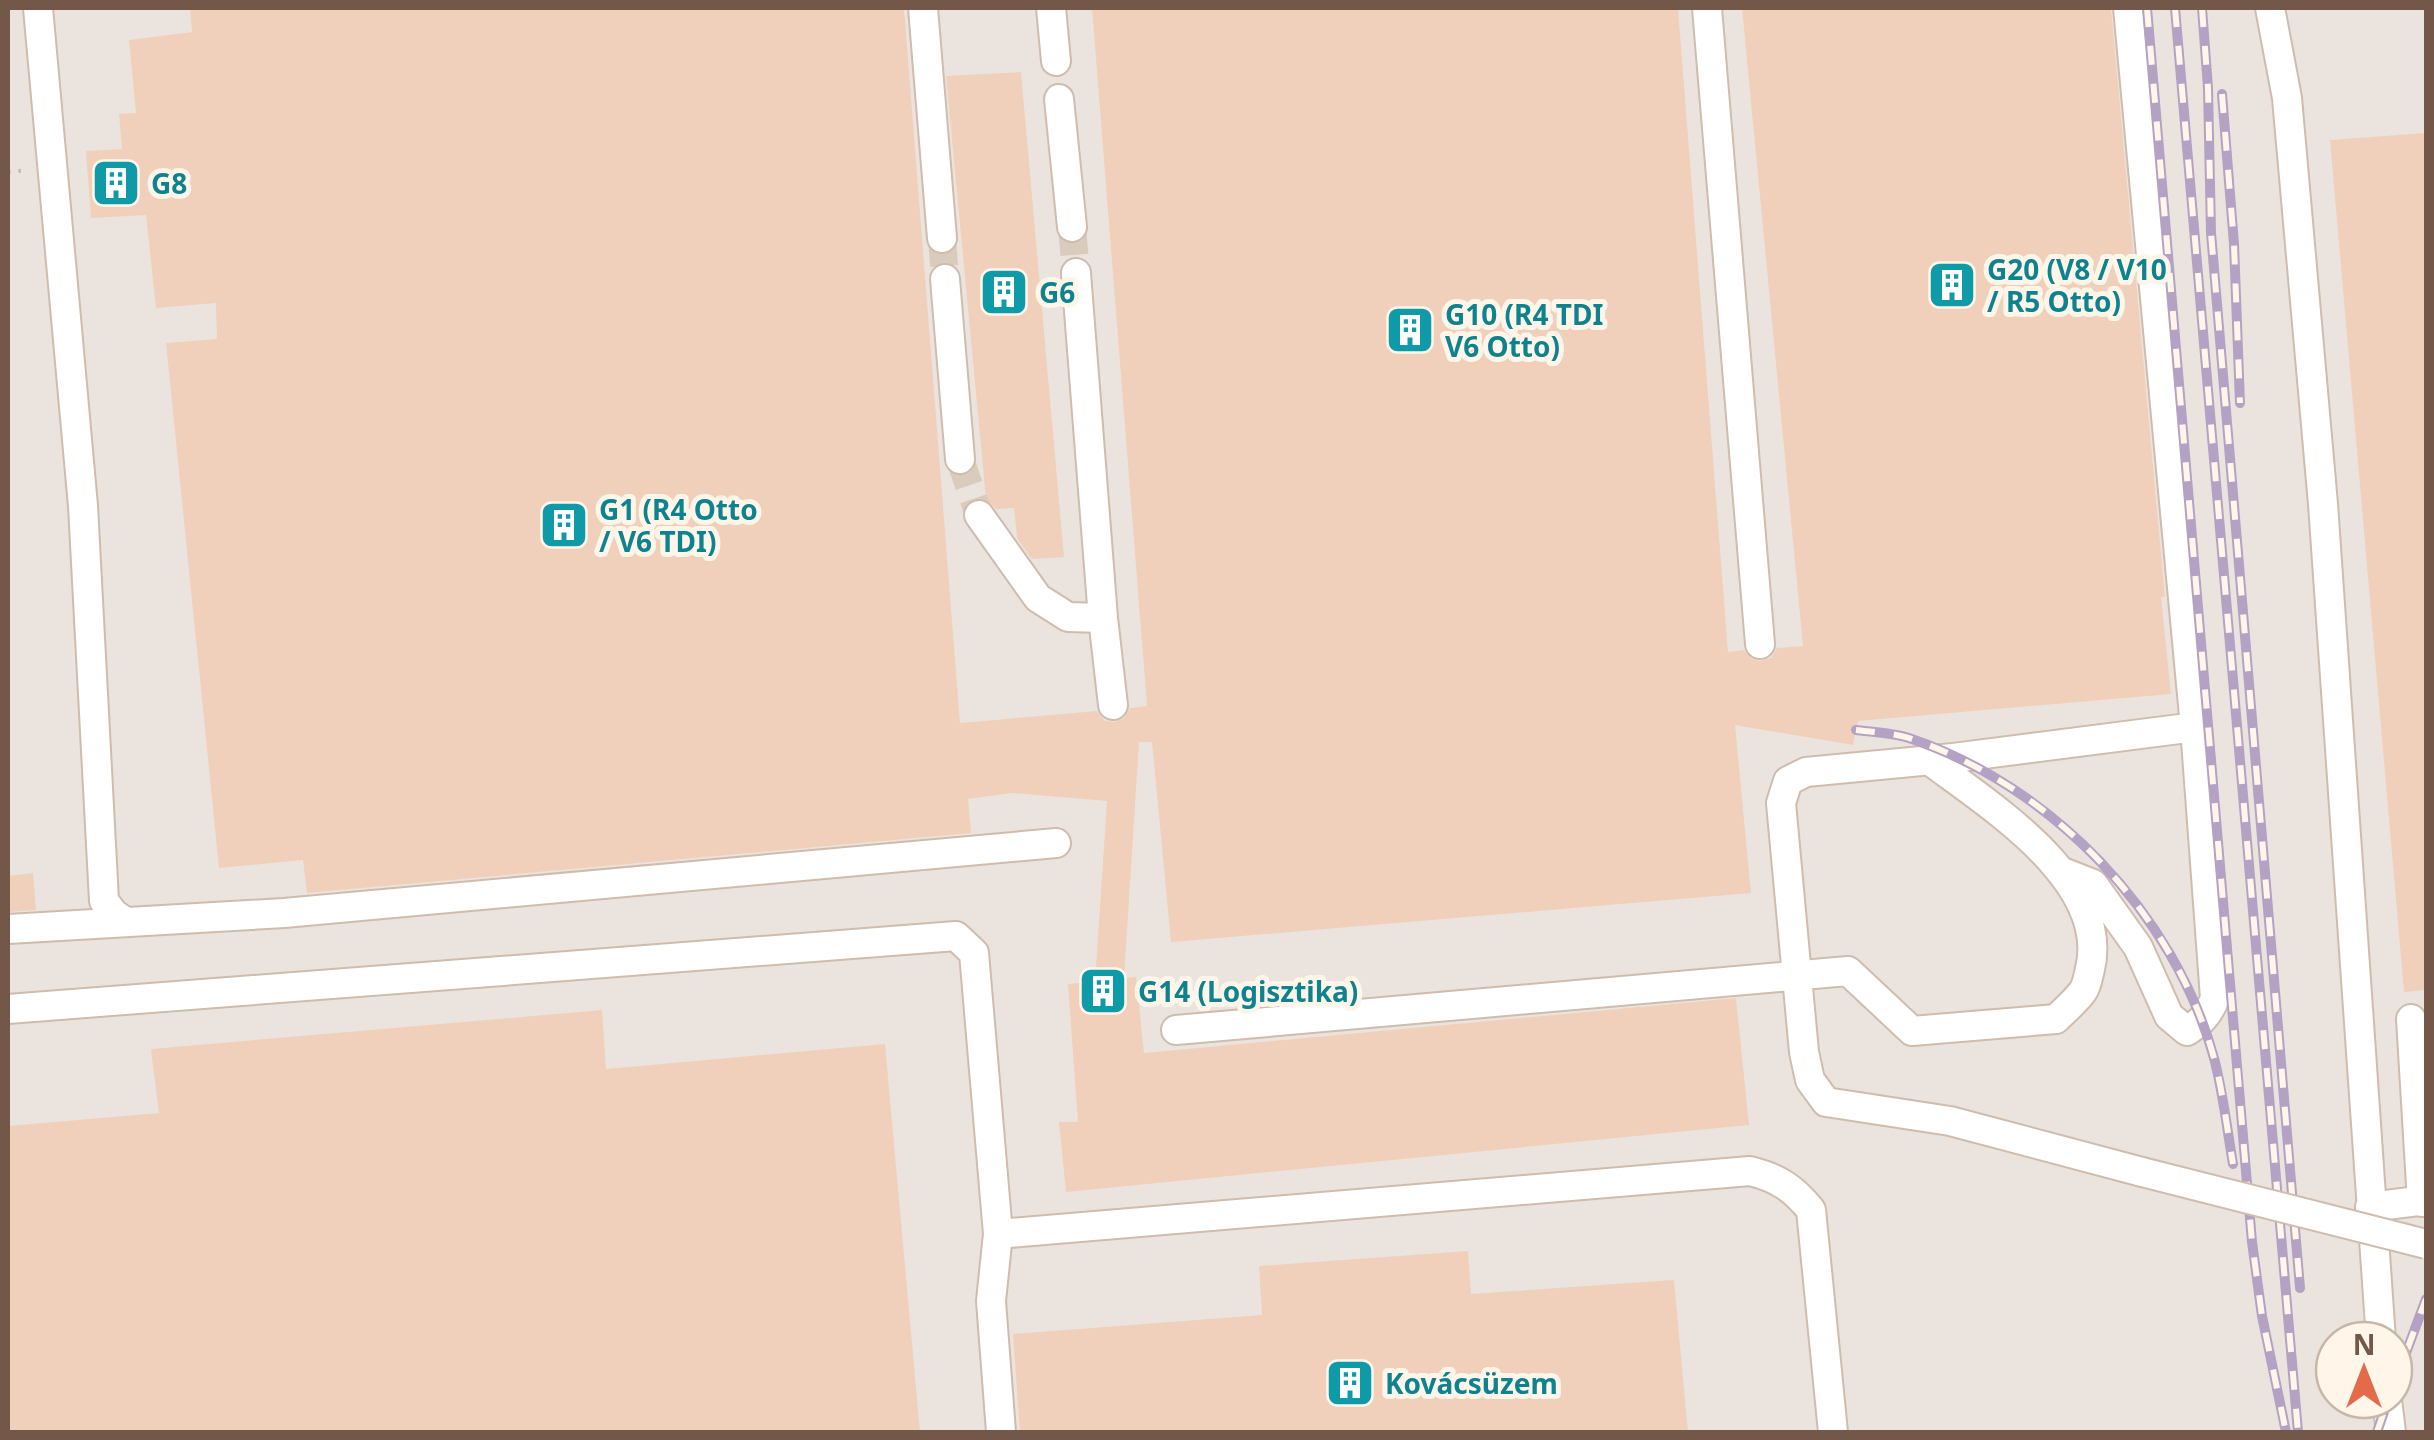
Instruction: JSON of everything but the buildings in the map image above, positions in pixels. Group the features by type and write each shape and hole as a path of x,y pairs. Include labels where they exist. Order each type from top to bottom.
{"lane":[{"path":"38,8 82,506 104,901 126,922"},
{"path":"923,8 942,238"},
{"path":"1052,8 1056,61"},
{"path":"1707,8 1760,644"},
{"path":"2060,871 2093,884 2138,948 2168,1016 2187,1031 2200,1022 2215,998 2128,8"},
{"path":"2270,8 2287,98 2322,504 2379,1320"},
{"path":"1059,99 1072,227"},
{"path":"1076,273 1102,618 1114,705"},
{"path":"945,280 960,459"},
{"path":"979,514 1038,598 1068,617 1102,618"},
{"path":"2194,727 1806,772 1788,781 1781,803 1804,1052 1810,1080 1826,1102 1950,1121 2426,1244"},
{"path":"1176,1030 1848,971 1912,1031 2056,1019 2085,989 2094,951 2082,902 2060,871 2015,826 1929,760"},
{"path":"8,930 284,913 1056,843"},
{"path":"8,1008 956,936 974,952 998,1234 991,1301 1001,1432"},
{"path":"2370,1207 2424,1201 2411,1019"},
{"path":"998,1234 1750,1171 1776,1178 1812,1210 1833,1432"}],"shaded area":[{"path":"8,8 2426,8 2426,1432 8,1432"}],"tunnel":[{"path":"1072,227 1076,273"},
{"path":"942,238 945,279"},
{"path":"960,459 979,515"}],"railway":[{"path":"2147,8 2252,1242 2262,1316 2286,1432"},
{"path":"2175,8 2298,1432"},
{"path":"2202,8 2211,233 2300,1288"},
{"path":"2222,94 2234,244 2240,403"},
{"path":"1856,730 1909,738 1962,760 2011,788 2058,822 2100,862 2138,906 2170,954 2195,1005 2214,1058 2233,1164"},
{"path":"2414,1331 2426,1299"},
{"path":"2377,1432 2381,1420"}],"place":[{"name":"G8","path":"116,183"},
{"name":"G20 (V8 / V10 / R5 Otto)","path":"1952,285"},
{"name":"G6","path":"1004,292"},
{"name":"G10 (R4 TDI V6 Otto)","path":"1410,330"},
{"name":"G1 (R4 Otto / V6 TDI)","path":"564,525"},
{"name":"G14 (Logisztika)","path":"1103,991"},
{"name":"Kovácsüzem","path":"1350,1383"}]}
